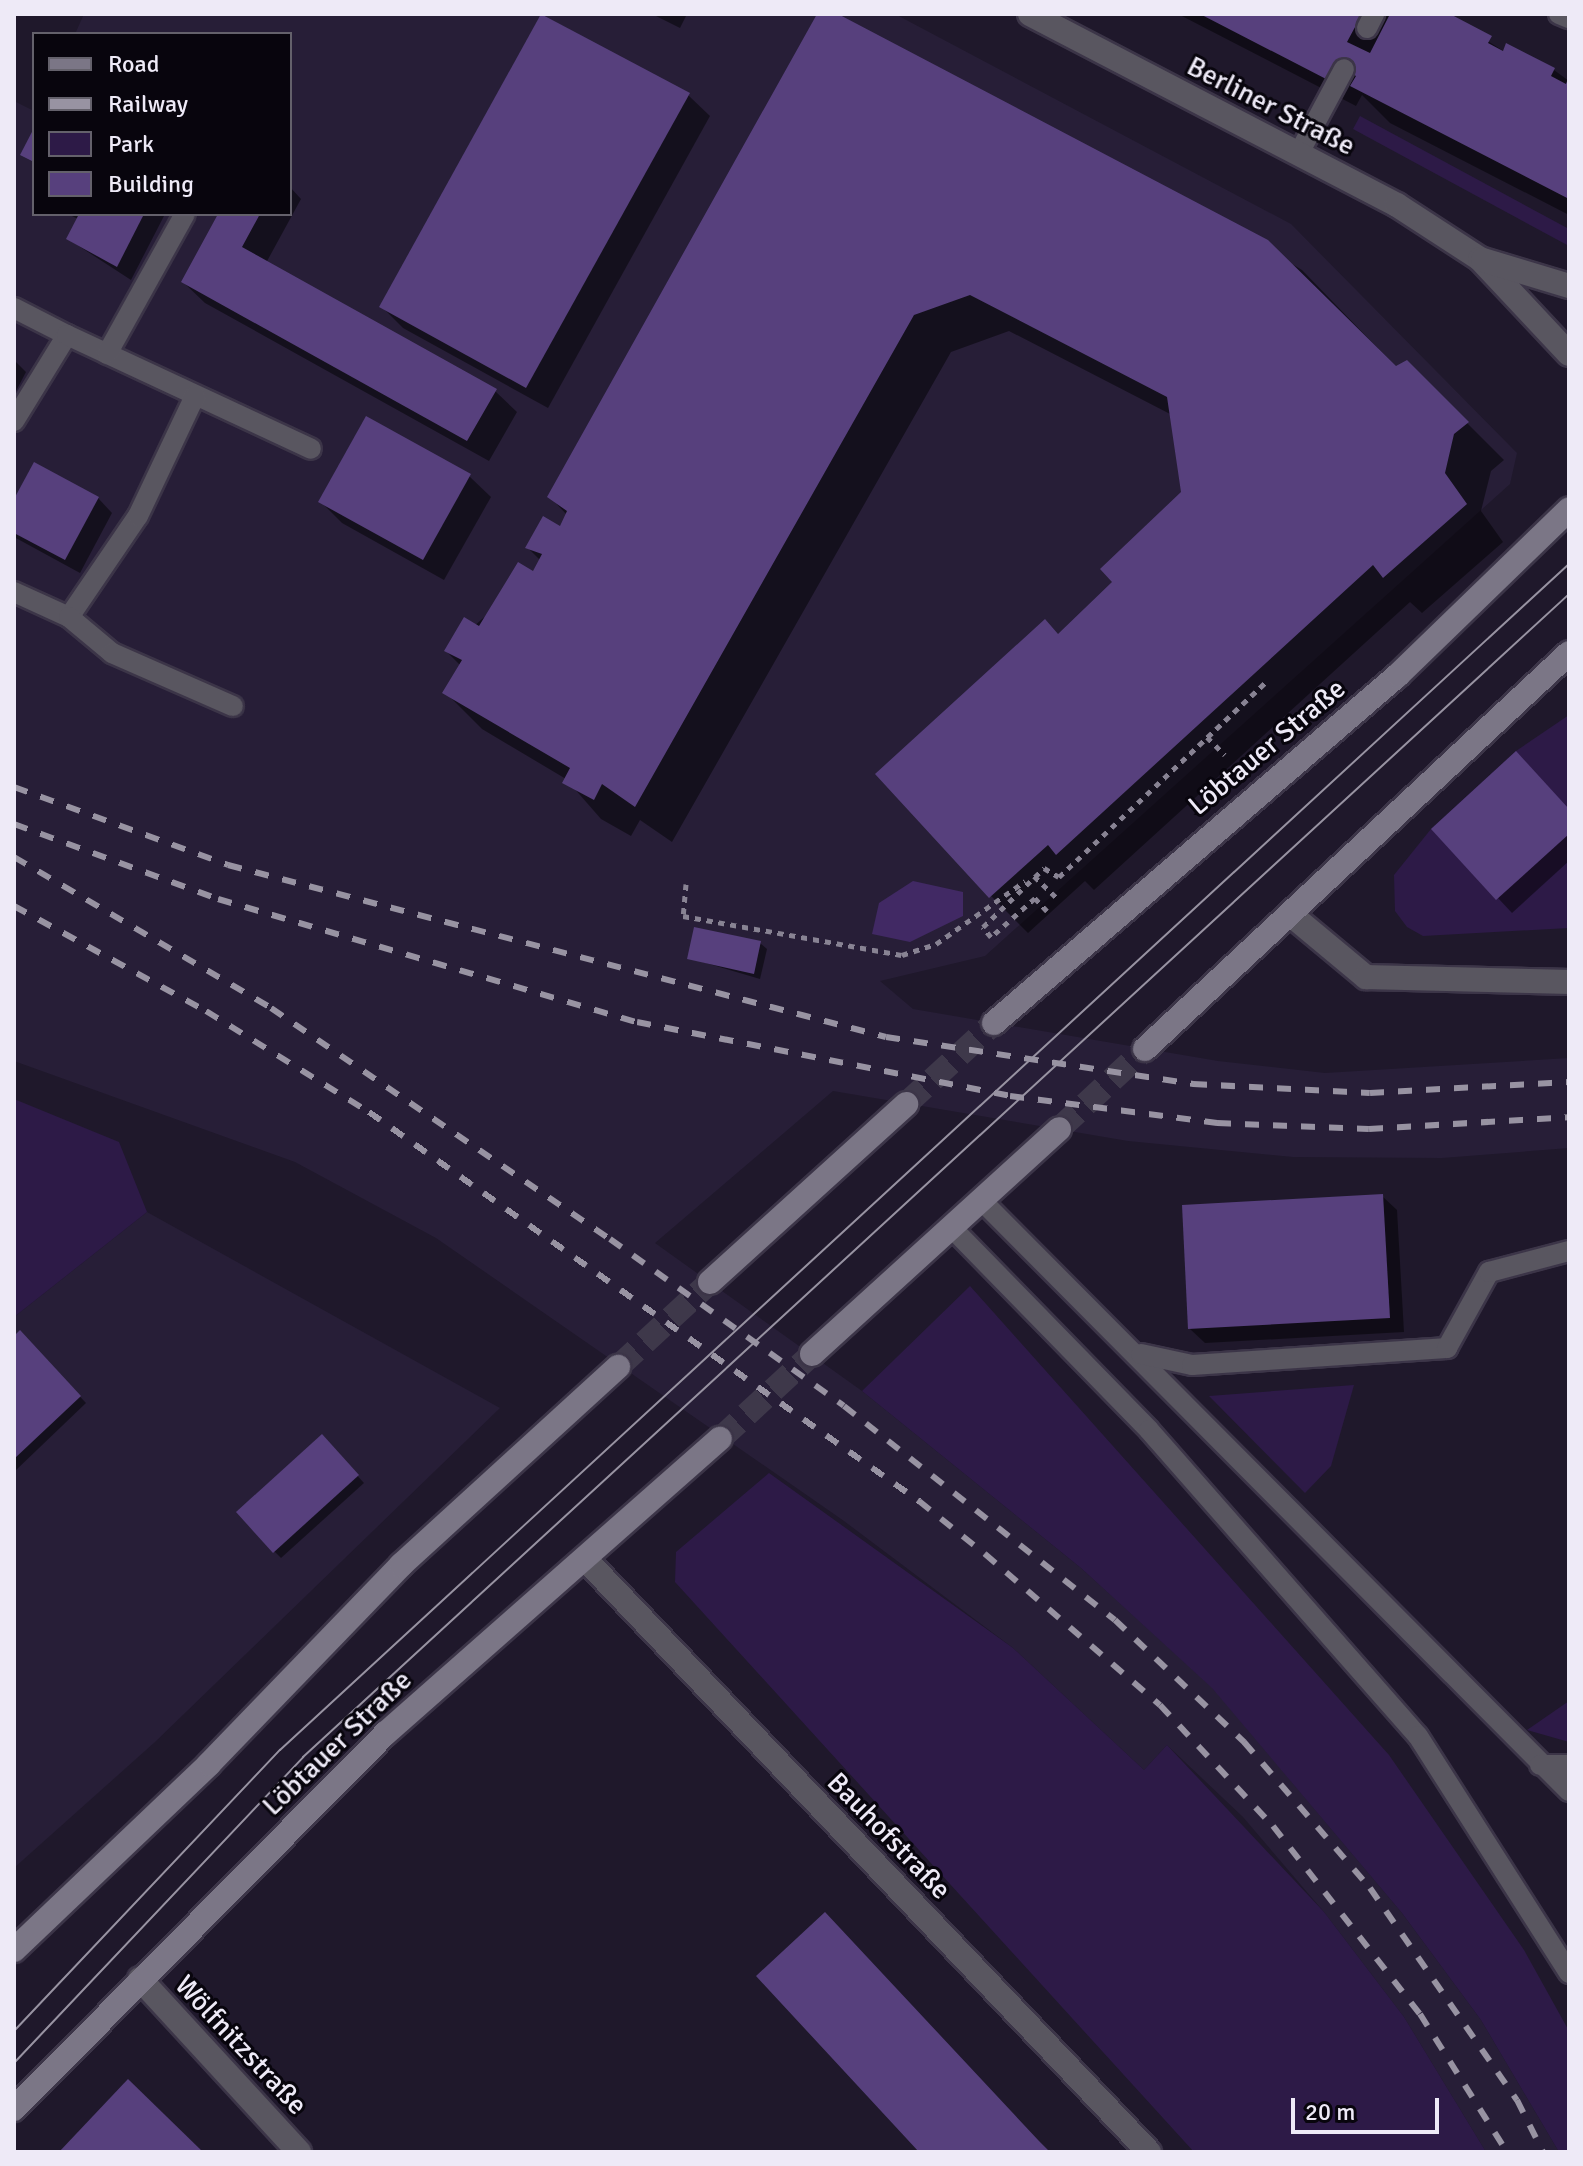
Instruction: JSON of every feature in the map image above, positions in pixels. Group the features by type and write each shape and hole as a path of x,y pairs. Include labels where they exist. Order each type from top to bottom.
{"main road":[{"name":"Löbtauer Straße","path":"994,1023 1398,675 1569,509"},
{"path":"1145,1049 1565,665"},
{"path":"710,1282 906,1104"},
{"path":"812,1354 1059,1129"},
{"path":"14,1950 209,1764 401,1565 618,1367"},
{"name":"Löbtauer Straße","path":"14,2109 386,1733 720,1439"}],"street":[{"name":"Berliner Straße","path":"1030,14 1299,153 1480,259 1569,286"},
{"name":"Berliner Straße","path":"1480,259 1569,354"},
{"path":"1290,914 1366,977 1569,982"},
{"name":"Bauhofstraße","path":"586,1560 1149,2152"},
{"name":"Wölfnitzstraße","path":"140,1979 299,2152"}],"lane":[{"path":"1559,14 1569,18"},
{"path":"1299,153 1344,69"},
{"path":"107,354 184,216"},
{"path":"14,308 311,449"},
{"path":"14,421 67,335"},
{"path":"69,617 138,516 195,396"},
{"path":"14,592 69,617 112,653 233,706"},
{"path":"981,1200 1141,1354 1540,1765 1569,1791"},
{"path":"952,1228 1149,1430 1418,1736 1569,1973"},
{"path":"1141,1354 1192,1365 1447,1348 1489,1272 1569,1251"},
{"path":"1540,1765 1569,1765"}],"path":[{"path":"1047,911 1035,898 991,937 983,927 1044,868 1059,877 1265,683"},
{"path":"1207,737 1225,755"},
{"path":"686,884 683,916 902,955 936,944 1036,875"},
{"path":"1036,875 1059,900"}],"shaded area":[{"path":"84,14 895,14 1291,224 1517,453 1510,484 985,956 880,981 913,1009 1218,1061 1325,1073 1569,1058 1569,1148 1442,1158 1293,1157 1128,1141 833,1091 655,1243 862,1391 1081,1568 1212,1687 1402,1913 1481,2020 1559,2152 1486,2152 1404,2017 1324,1912 1243,1817 1167,1745 1144,1770 1013,1648 844,1521 436,1238 295,1162 14,1061 14,101 32,110 32,216 292,216 292,32 76,32"},
{"path":"913,881 963,892 963,916 910,942 872,934 879,903"},
{"path":"147,1212 500,1408 155,1742 14,1868 14,1317"}],"green space":[{"path":"1360,116 1569,229 1569,246 1353,129"},
{"path":"1569,715 1569,928 1423,936 1407,927 1395,911 1394,875 1431,829 1516,751"},
{"path":"14,1099 119,1142 147,1212 14,1317"},
{"path":"970,1286 1389,1755 1524,1950 1569,2031 1569,2152 1559,2152 1481,2020 1402,1913 1212,1688 1081,1568 862,1391"},
{"path":"1354,1385 1331,1466 1305,1493 1209,1396"},
{"path":"769,1473 1013,1648 1144,1770 1167,1745 1324,1912 1404,2017 1486,2152 1194,2152 675,1582 676,1552"},
{"path":"1569,1701 1569,1742 1527,1730"}],"building":[{"path":"541,14 690,93 526,388 379,307"},
{"path":"817,14 838,14 1268,240 1396,366 1407,360 1469,422 1454,434 1445,473 1467,504 1383,578 1373,565 1056,855 1048,845 989,898 875,774 1045,619 1058,634 1112,582 1100,569 1181,492 1167,397 970,295 914,315 635,807 602,784 594,800 562,783 570,768 442,693 462,660 444,651 464,617 479,626 518,562 533,571 542,554 525,548 543,516 560,526 567,511 547,497"},
{"path":"1200,14 1362,14 1347,42 1370,53 1390,14 1450,14 1492,36 1488,43 1503,51 1506,43 1555,68 1551,76 1566,84 1569,76 1569,199 1350,86 1356,76 1344,69 1328,80"},
{"path":"32,132 32,161 20,155"},
{"path":"78,216 143,216 117,267 66,239"},
{"path":"217,216 259,216 242,247 497,389 467,441 181,282"},
{"path":"366,416 471,474 423,560 318,502"},
{"path":"34,462 99,497 65,560 14,533 14,499"},
{"path":"1516,751 1569,809 1569,834 1496,900 1431,829"},
{"path":"694,927 761,941 754,974 687,959"},
{"path":"1383,1194 1390,1318 1188,1329 1182,1205"},
{"path":"20,1330 81,1396 14,1459 14,1336"},
{"path":"322,1434 359,1475 273,1553 236,1512"},
{"path":"825,1912 1050,2152 919,2152 756,1976"},
{"path":"128,2079 203,2152 59,2152"}],"tunnel":[{"path":"906,1104 994,1023"},
{"path":"1059,1129 1145,1049"},
{"path":"618,1367 710,1282"},
{"path":"720,1439 812,1354"}],"tram line":[{"path":"14,2031 280,1750 1569,564"},
{"path":"14,2063 303,1757 1569,594"}],"railway":[{"path":"14,787 228,865 886,1037 1193,1084 1370,1093 1569,1082"},
{"path":"14,824 218,899 637,1022 1010,1096 1217,1123 1369,1129 1569,1117"},
{"path":"14,857 271,1008 610,1239 844,1406 1115,1620 1244,1742 1370,1888 1517,2100 1543,2152"},
{"path":"14,906 206,1011 369,1112 919,1501 985,1554 1160,1705 1273,1826 1420,2014 1507,2152"}]}
